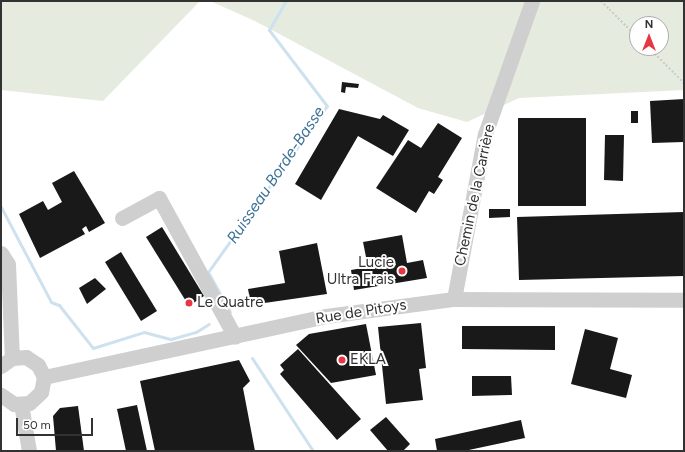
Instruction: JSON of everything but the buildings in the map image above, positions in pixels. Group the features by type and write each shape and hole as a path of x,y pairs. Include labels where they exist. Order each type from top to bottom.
{"street":[{"name":"Chemin de la Carrière","path":"454,299 485,134 532,1"},
{"path":"122,218 159,198 235,337"},
{"path":"1,253 8,264 7,362 32,360 44,377 36,398 21,404 1,395"},
{"name":"Rue de Pitoys","path":"44,377 235,337 326,316 454,299 684,300"},
{"path":"21,404 29,451"}],"path":[{"path":"601,1 629,29"},
{"path":"657,56 684,83"}],"shaded area":[{"path":"1,1 200,1 103,101 1,90"},
{"path":"210,1 684,1 684,90 519,98 467,122 418,108 255,21"}],"waterway":[{"name":"Ruisseau Borde-Basse","path":"230,312 208,272 327,106 269,30 286,1"},
{"path":"1,207 51,302 59,305 93,348 144,332 171,339 196,332 209,324"},
{"name":"Ruisseau Borde-Basse","path":"252,358 313,451"}],"place":[{"name":"Lucie Ultra Frais","path":"402,271"},
{"name":"Le Quatre","path":"189,303"},
{"name":"EKLA","path":"342,360"}]}
